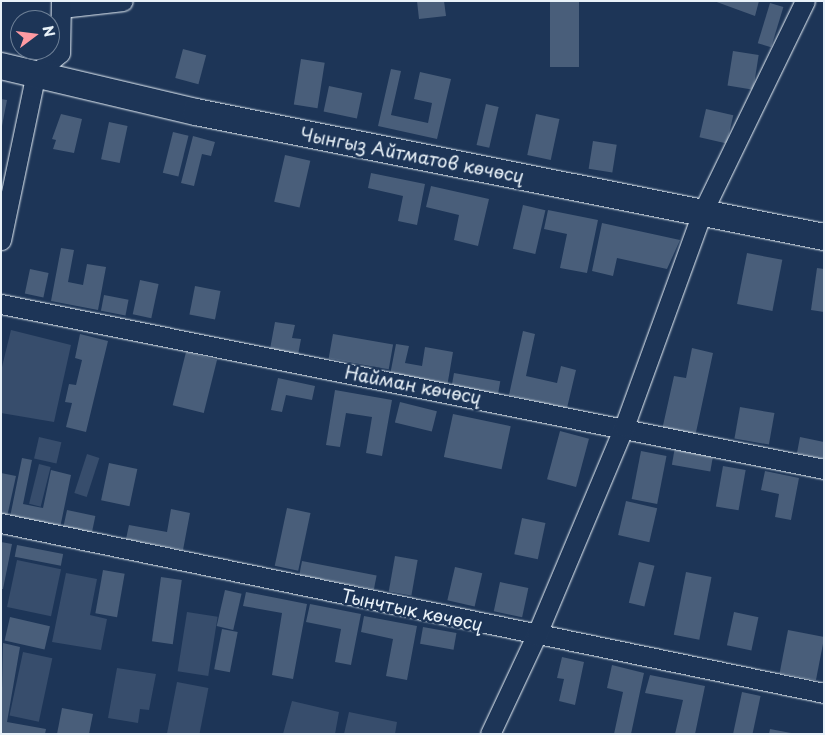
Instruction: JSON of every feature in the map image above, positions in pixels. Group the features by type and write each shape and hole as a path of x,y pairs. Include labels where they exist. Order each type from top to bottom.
{"main road":[{"name":"Чынгыз Айтматов көчөсү","path":"1,66 196,112 824,237"}],"street":[{"path":"1,240 36,73 60,53 62,5 123,1"},
{"path":"490,734 536,636 624,427 702,213 805,1"},
{"name":"Найман көчөсү","path":"1,304 624,427 824,469"},
{"name":"Тынчтык көчөсү","path":"1,523 536,636 824,693"}],"shaded area":[{"path":"11,330 71,345 54,422 1,413 1,371"},
{"path":"39,437 61,442 56,464 34,458"},
{"path":"87,454 99,458 87,497 74,493"},
{"path":"39,464 51,467 41,507 29,504"},
{"path":"17,560 61,569 51,616 7,607"},
{"path":"66,573 97,579 90,615 107,619 101,650 52,642"},
{"path":"187,612 218,617 208,676 178,671"},
{"path":"23,652 52,658 39,722 9,716"},
{"path":"117,668 156,674 149,710 140,709 138,723 108,718"},
{"path":"177,682 208,688 199,734 167,734"},
{"path":"292,701 339,712 335,734 283,734"},
{"path":"349,712 397,722 395,734 344,734"}],"building":[{"path":"417,1 444,1 446,16 419,19"},
{"path":"550,1 579,1 579,67 550,67"},
{"path":"714,1 759,1 755,16"},
{"path":"770,3 783,7 771,47 758,43"},
{"path":"183,49 206,55 198,84 175,78"},
{"path":"733,51 759,55 753,90 728,86"},
{"path":"301,59 325,63 318,108 294,104"},
{"path":"391,69 401,71 391,115 428,123 432,103 414,99 420,72 451,79 437,139 378,126"},
{"path":"329,86 362,93 357,119 324,111"},
{"path":"1,99 7,100 2,126 1,126"},
{"path":"486,104 499,107 489,148 477,145"},
{"path":"706,109 733,115 727,144 699,137"},
{"path":"61,114 82,119 74,153 53,149 56,140 52,139"},
{"path":"536,114 559,119 551,160 527,155"},
{"path":"109,122 128,126 120,163 101,159"},
{"path":"173,132 189,136 178,177 163,173"},
{"path":"193,136 215,142 211,156 202,154 194,186 181,183"},
{"path":"593,141 617,145 612,172 589,169"},
{"path":"285,155 310,161 300,208 274,202"},
{"path":"371,173 425,184 417,225 398,221 403,196 368,188"},
{"path":"431,186 489,199 478,246 454,240 459,215 426,207"},
{"path":"523,205 545,210 535,254 513,249"},
{"path":"548,210 598,220 587,273 560,268 567,234 544,229"},
{"path":"602,223 680,240 667,269 617,258 613,276 592,271"},
{"path":"61,248 74,250 68,282 83,285 87,264 106,267 98,310 51,301"},
{"path":"747,253 782,260 772,311 737,304"},
{"path":"817,268 824,269 824,312 811,310"},
{"path":"30,269 49,273 43,297 25,293"},
{"path":"140,280 159,284 151,318 133,314"},
{"path":"195,286 221,291 215,319 189,314"},
{"path":"104,295 129,300 125,315 101,311"},
{"path":"275,322 295,325 292,338 301,339 298,355 270,349"},
{"path":"523,331 535,334 526,376 557,383 561,366 576,370 567,408 509,395"},
{"path":"80,334 108,341 86,432 66,427 72,403 65,402 69,384 76,385 82,360 75,358"},
{"path":"333,334 393,345 389,369 329,359"},
{"path":"396,344 409,346 405,363 422,366 425,347 453,352 447,387 390,375"},
{"path":"692,348 713,353 695,437 662,430 674,376 686,378"},
{"path":"186,352 217,360 204,413 173,405"},
{"path":"454,373 500,381 498,396 451,388"},
{"path":"278,378 315,386 312,400 286,395 282,412 271,410"},
{"path":"335,390 392,400 382,456 366,453 372,417 346,413 340,447 326,445"},
{"path":"400,402 437,411 432,432 395,422"},
{"path":"740,407 774,413 769,445 734,439"},
{"path":"453,414 511,426 502,469 444,457"},
{"path":"560,431 589,439 576,487 547,479"},
{"path":"800,437 824,442 824,459 797,453"},
{"path":"675,447 713,454 710,471 672,465"},
{"path":"641,451 667,456 657,504 632,499"},
{"path":"22,458 32,460 23,504 43,508 51,470 71,475 60,528 10,517"},
{"path":"109,463 137,469 129,506 101,500"},
{"path":"723,466 746,470 739,510 716,506"},
{"path":"765,471 799,478 791,520 775,517 779,494 761,490"},
{"path":"1,473 16,476 7,517 1,516"},
{"path":"626,501 657,508 649,542 618,535"},
{"path":"287,508 310,513 298,571 275,566"},
{"path":"171,509 190,513 183,550 126,539 129,525 167,532"},
{"path":"67,510 95,516 92,534 63,528"},
{"path":"522,518 545,523 538,559 514,554"},
{"path":"1,542 12,544 3,589 1,589"},
{"path":"17,545 63,554 61,566 15,557"},
{"path":"395,556 418,560 411,595 389,591"},
{"path":"302,561 377,576 374,589 299,575"},
{"path":"639,562 655,566 644,607 629,603"},
{"path":"455,567 482,573 475,606 447,600"},
{"path":"103,570 125,574 117,617 95,613"},
{"path":"686,572 712,577 699,640 674,635"},
{"path":"161,577 182,580 173,644 152,641"},
{"path":"500,582 528,588 522,617 494,611"},
{"path":"225,590 242,594 233,630 217,626"},
{"path":"246,592 307,604 293,679 272,675 282,613 243,606"},
{"path":"310,604 361,614 351,665 335,662 341,629 306,622"},
{"path":"734,612 758,617 751,650 727,645"},
{"path":"364,616 417,626 407,680 386,676 393,639 361,632"},
{"path":"10,617 50,626 45,650 5,640"},
{"path":"423,627 456,633 454,650 420,644"},
{"path":"222,629 238,632 230,672 214,669"},
{"path":"788,630 824,637 816,680 780,673"},
{"path":"3,643 20,647 7,722 46,729 45,734 1,734"},
{"path":"562,657 584,662 575,705 559,701 564,679 557,678"},
{"path":"612,665 644,673 631,734 614,734 623,692 607,688"},
{"path":"650,675 705,686 695,734 675,734 683,700 645,693"},
{"path":"742,692 761,696 752,734 733,734"},
{"path":"62,708 93,714 89,734 57,734"},
{"path":"770,729 791,733 791,734 769,734"}]}
